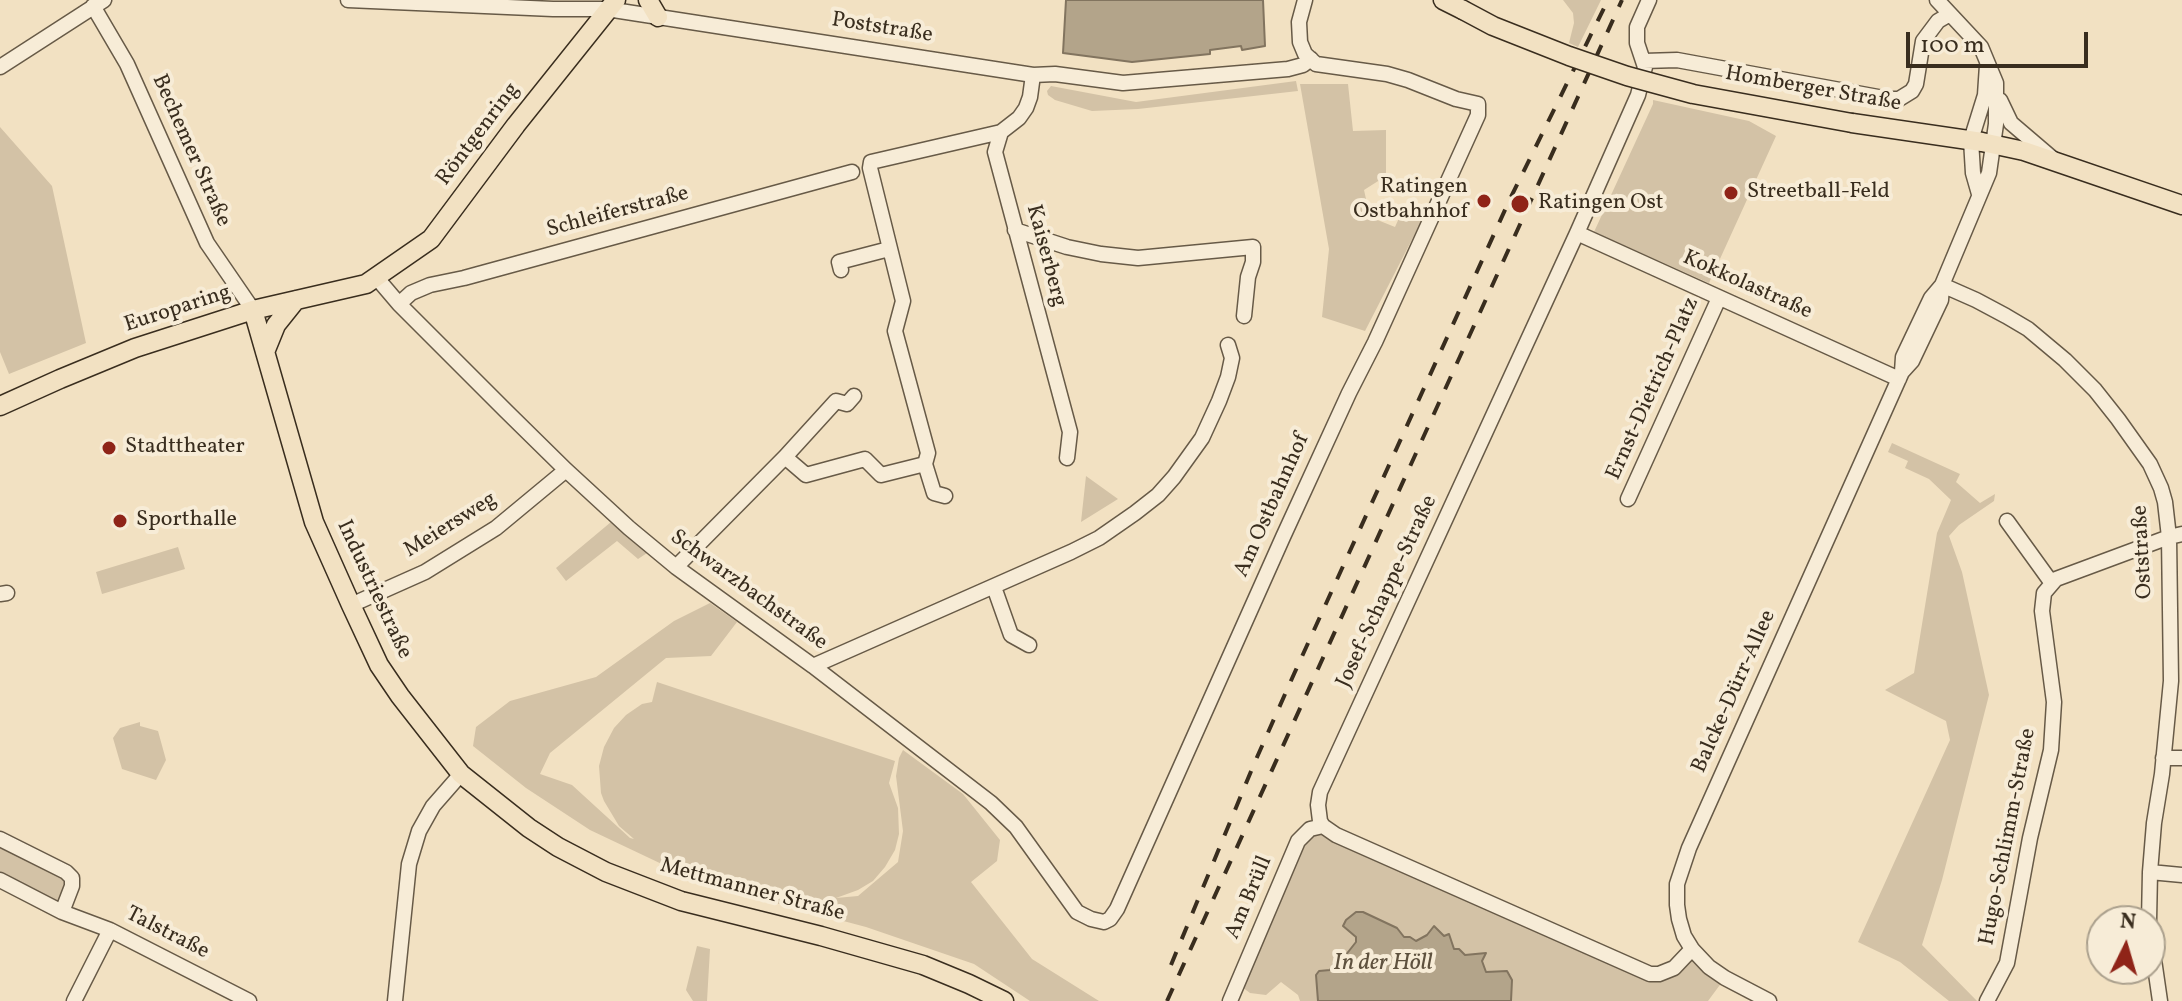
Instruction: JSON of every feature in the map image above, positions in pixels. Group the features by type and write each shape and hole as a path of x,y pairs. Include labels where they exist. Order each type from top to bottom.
{"main road":[{"path":"648,0 658,17"},
{"name":"Homberger Straße","path":"1443,0 1493,26 1627,76 1693,94 1852,123 1994,144 2055,161 2182,205"},
{"name":"Röntgenring","path":"376,277 431,239 611,4"},
{"name":"Europaring","path":"0,406 135,348 253,310 366,284 376,277"},
{"path":"265,352 276,325 296,300"},
{"name":"Industriestraße","path":"253,310 314,522 351,605 379,665 461,774"},
{"name":"Mettmanner Straße","path":"461,774 529,828 606,872 681,901 923,965 1004,1001"}],"street":[{"name":"Poststraße","path":"348,0 553,9 611,4 658,17 1035,75 1055,74 1123,83 1288,69 1311,59"},
{"path":"1305,0 1299,22 1300,42 1311,59"},
{"name":"Josef-Schappe-Straße","path":"1323,826 1318,813 1320,792 1638,95 1645,67 1636,34 1649,0"},
{"path":"1937,0 1981,47 1996,83 1997,96 2011,123 2055,161"},
{"path":"0,67 98,2"},
{"name":"Bechemer Straße","path":"98,2 207,243 253,310"},
{"name":"Homberger Straße","path":"1644,61 1677,60 1899,99 1912,91 1916,84 1923,41 1938,21 1950,14"},
{"name":"Am Ostbahnhof","path":"1104,922 1117,909 1326,441 1375,342 1478,115 1478,104 1425,86 1387,74 1316,64 1311,59"},
{"path":"1979,194 1973,173 1971,140 1985,95 1987,62"},
{"path":"945,496 934,493 925,464 928,453 895,331 903,301 871,162 1001,132 1026,108 1035,75"},
{"name":"Balcke-Dürr-Allee","path":"1769,1001 1725,978 1692,949 1684,936 1677,905 1677,884 1682,866 1900,376 1912,361 1941,300 1942,285 1989,173 1997,96"},
{"name":"Kaiserberg","path":"1001,132 995,152 1070,432 1067,458"},
{"name":"Schleiferstraße","path":"399,304 411,293 430,285 852,172"},
{"path":"1015,230 1067,247 1138,258 1253,247 1244,316"},
{"name":"Kokkolastraße","path":"1577,233 1900,376"},
{"path":"841,270 839,262 889,249"},
{"name":"Schwarzbachstraße","path":"376,277 399,304 566,470 629,528 676,567 813,666 991,803 1016,827 1077,912 1104,922"},
{"name":"Oststraße","path":"1942,285 2028,329 2065,360 2095,390 2140,449 2156,476 2165,502 2176,535 2171,681 2154,823 2149,905"},
{"name":"Ernst-Dietrich-Platz","path":"1628,499 1719,298"},
{"path":"813,666 1099,538 1135,513 1158,495 1202,438 1228,377 1232,358 1228,345"},
{"path":"676,567 836,401 847,404 854,396"},
{"path":"785,457 806,475 865,459 877,474 885,475 925,464"},
{"name":"Meiersweg","path":"351,605 425,572 496,528 566,470"},
{"path":"2007,521 2051,582 2176,535"},
{"name":"Hugo-Schlimm-Straße","path":"1987,1001 2007,963 2030,838 2051,750 2054,702 2042,601 2051,582"},
{"path":"994,587 1011,635 1029,645"},
{"path":"2163,758 2182,758"},
{"path":"395,1001 409,864 419,831 433,806 461,774"},
{"path":"1323,826 1336,835 1650,974 1674,968 1692,949"},
{"name":"Am Brüll","path":"1230,1001 1298,841 1310,829 1323,826"},
{"path":"0,839 66,872 72,878 62,912"},
{"path":"2150,872 2182,875"},
{"name":"Talstraße","path":"0,880 62,912 110,930 249,1001"},
{"path":"74,1001 110,930"}],"shaded area":[{"path":"1563,0 1601,0 1578,47 1569,43 1573,13"},
{"path":"1296,81 1298,91 1138,109 1092,111 1055,100 1047,91 1051,86 1136,102"},
{"path":"1300,84 1348,84 1353,131 1386,130 1386,176 1364,190 1370,217 1395,227 1404,207 1423,218 1365,331 1322,317 1329,249"},
{"path":"1653,100 1749,121 1776,136 1709,283 1594,232"},
{"path":"0,127 52,186 86,343 9,374 0,352"},
{"path":"1892,443 1960,474 1956,482 1980,503 1995,494 1994,501 1959,525 1949,536 1962,572 1989,695 1942,880 1922,945 1977,1001 1949,1001 1900,962 1858,942 1950,740 1946,721 1885,690 1914,673 1937,533 1951,500 1929,479 1905,468 1908,461 1888,452"},
{"path":"1086,476 1118,499 1081,522"},
{"path":"611,522 647,553 638,559 617,541 566,581 556,568"},
{"path":"178,547 185,569 102,594 96,572"},
{"path":"710,603 737,622 711,656 666,658 550,753 540,774 572,785 630,838 634,839 619,826 604,801 599,766 614,728 642,704 652,702 657,682 895,761 889,783 898,808 899,834 895,850 873,881 836,898 858,896 898,862 903,831 896,776 903,750 963,794 1000,840 997,861 971,882 1032,959 1099,1001 1030,1001 974,964 866,927 704,884 590,830 526,788 473,746 476,727 510,701 596,677 674,621"},
{"path":"140,722 140,726 158,731 166,760 156,780 122,769 113,738 120,728"},
{"path":"1323,826 1659,974 1692,949 1725,978 1708,1001 1300,1001 1298,995 1281,982 1266,995 1250,993 1238,984 1298,841"},
{"path":"0,838 71,878 62,911 0,879"},
{"path":"697,946 710,949 707,1001 693,1001 686,990"}],"water":[{"path":"1066,0 1263,0 1265,46 1242,50 1241,46 1210,50 1210,54 1132,62 1063,53"},
{"name":"In der Höll","path":"1356,912 1363,912 1397,928 1404,937 1416,941 1427,935 1434,926 1444,936 1449,934 1454,949 1465,955 1486,953 1482,961 1486,972 1507,971 1512,980 1511,1001 1318,1001 1316,975 1319,971 1330,970 1334,963 1341,961 1356,942 1356,937 1343,926"}],"railway":[{"path":"1171,965 1294,674 1510,199 1608,0"},
{"path":"1167,1001 1622,0"}],"place":[{"name":"Streetball-Feld","path":"1731,193"},
{"name":"Ratingen Ostbahnhof","path":"1484,201"},
{"name":"Ratingen Ost","path":"1520,204"},
{"name":"Stadttheater","path":"109,448"},
{"name":"Sporthalle","path":"120,521"}]}
